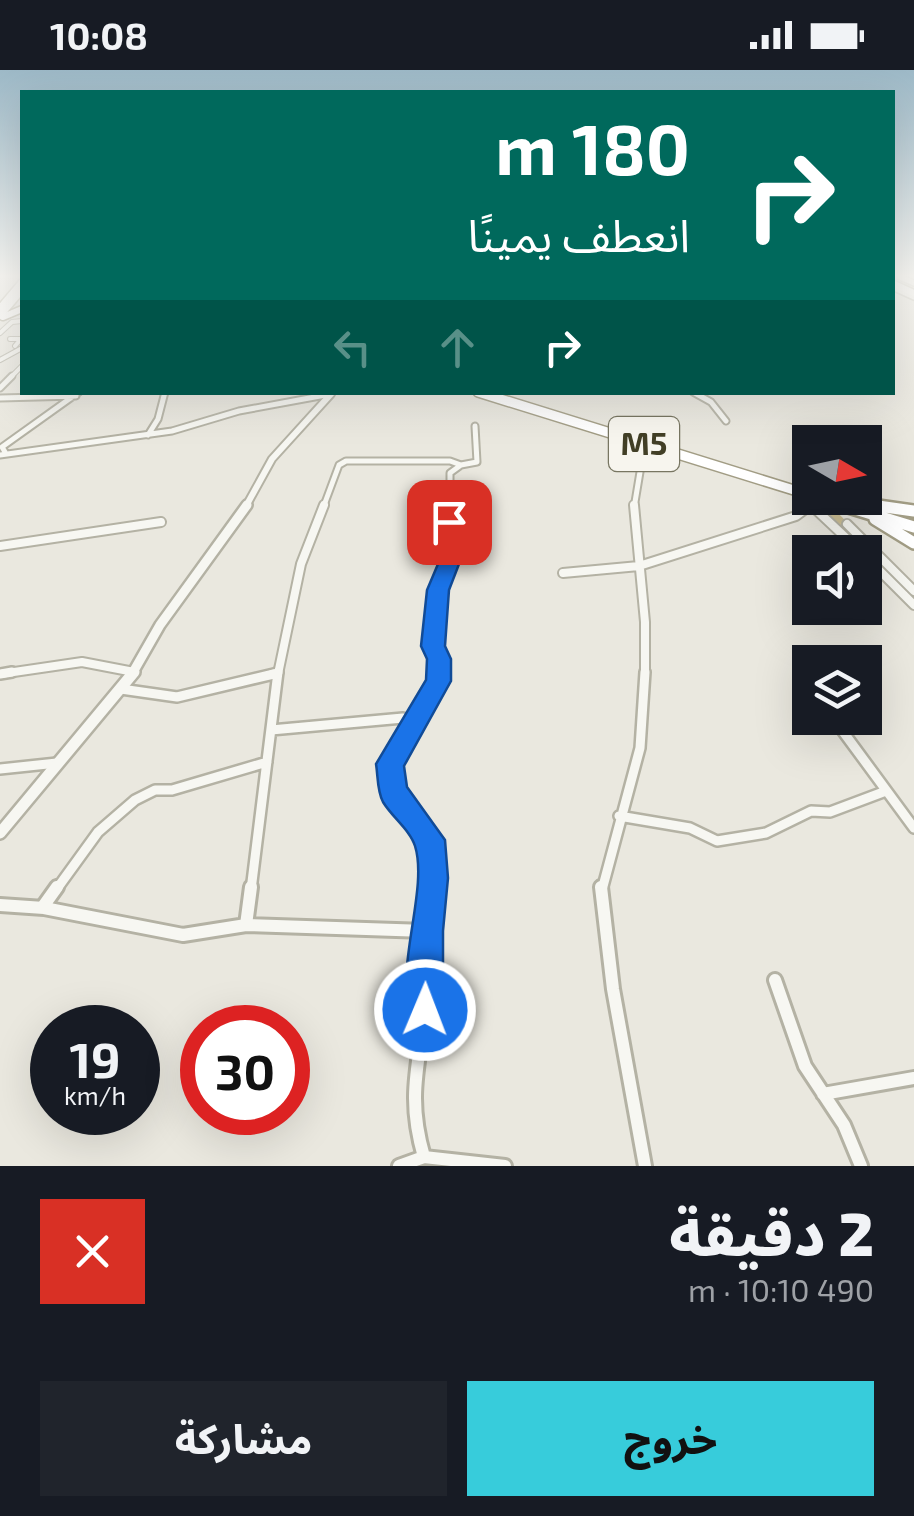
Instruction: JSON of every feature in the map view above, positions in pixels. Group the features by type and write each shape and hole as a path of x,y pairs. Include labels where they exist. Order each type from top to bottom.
{"main road":[{"name":"M5","path":"488,395 792,486"},
{"name":"M5","path":"507,395 792,485"},
{"path":"882,508 914,511"},
{"path":"882,512 914,523"},
{"path":"876,515 914,546"}],"street":[{"path":"10,339 20,339"},
{"path":"0,360 20,348"},
{"path":"0,388 20,368"},
{"path":"0,398 58,395"},
{"path":"76,395 22,430 2,447 3,453 148,435 238,411 326,395"},
{"path":"148,435 164,395"},
{"path":"0,833 134,672 160,625 255,494 272,460 330,395"},
{"path":"698,395 711,402 726,421"},
{"path":"246,925 278,674 301,564 338,466 346,462 477,462 475,426"},
{"path":"424,1157 415,1126 414,1077 425,1010 426,931 432,878 430,840 394,793 390,764 438,681 439,659 433,646 438,590 448,564 448,488 450,473 461,464"},
{"path":"640,472 633,512 645,622 645,699 640,748 601,883 613,989 645,1166"},
{"path":"563,573 639,566 796,516 811,505 843,535"},
{"path":"0,546 161,522"},
{"path":"847,524 913,588"},
{"path":"882,574 914,605"},
{"path":"899,591 913,588"},
{"path":"0,674 68,662 103,661 134,672"},
{"path":"120,688 177,697 278,674"},
{"path":"271,730 403,718 412,726"},
{"path":"846,735 914,828"},
{"path":"0,768 57,762"},
{"path":"42,908 98,832 135,800 155,790 172,790 267,762"},
{"path":"619,816 690,828 717,840 766,833 812,811 830,812 886,791"},
{"path":"0,905 42,908 183,936 246,925 426,931"},
{"path":"775,980 805,1066 844,1125 861,1166"},
{"path":"824,1094 914,1078"},
{"path":"399,1166 424,1157 505,1166"}],"waterway":[{"path":"832,515 914,597"}],"route":[{"path":"425,1010 426,931 432,878 430,840 394,793 390,764 438,681 439,659 433,646 438,590 448,564 449,522"}]}
